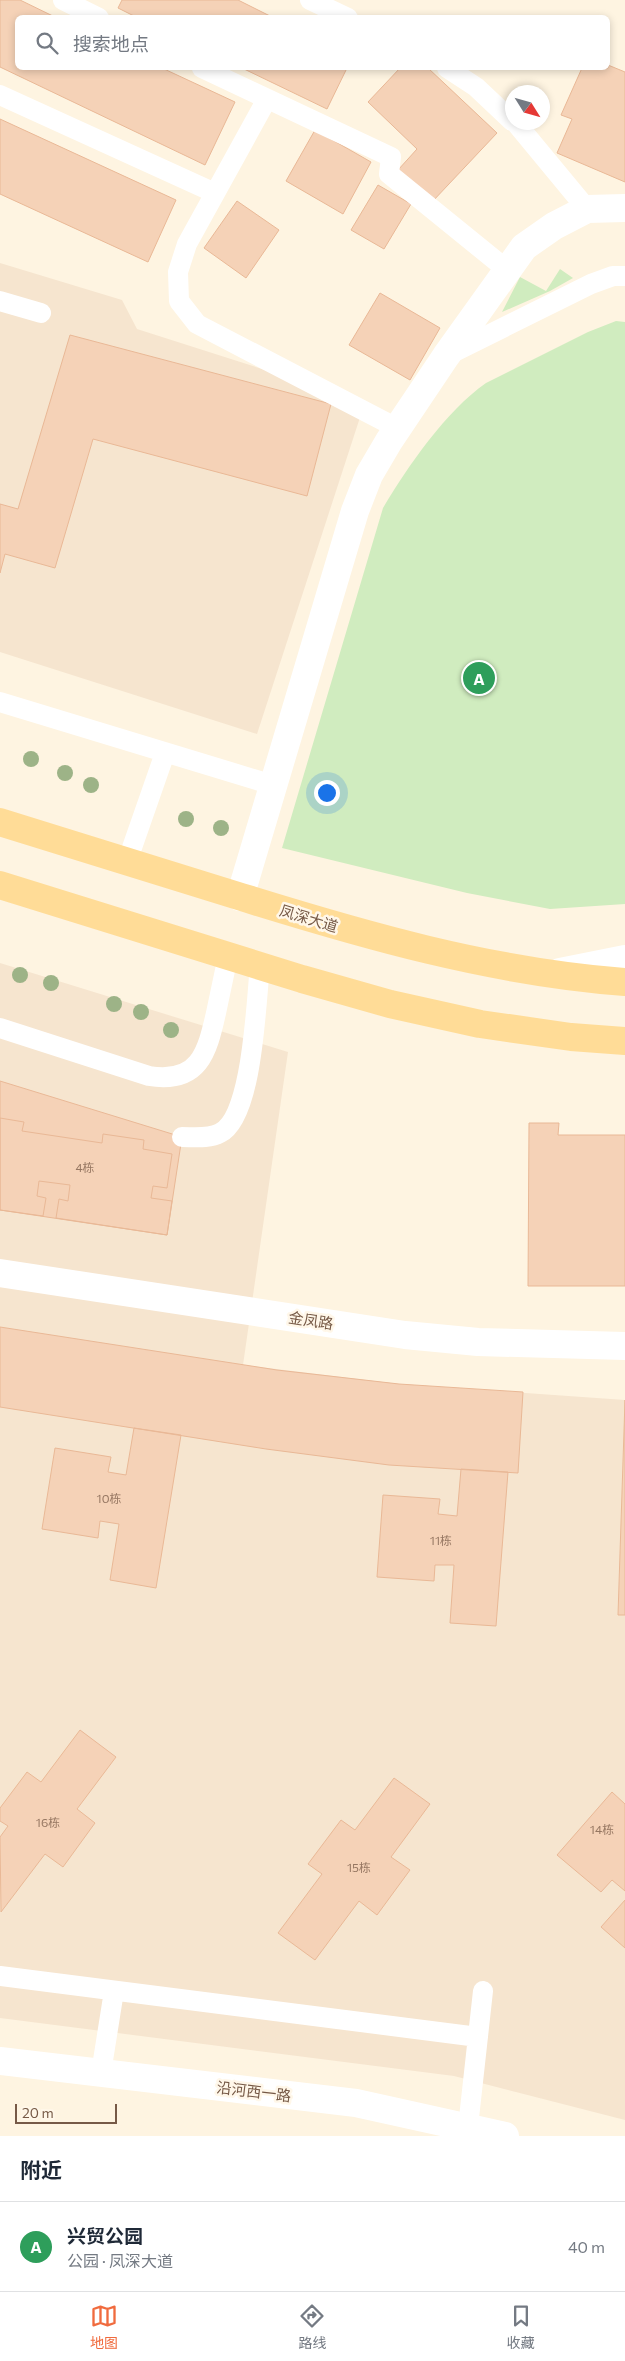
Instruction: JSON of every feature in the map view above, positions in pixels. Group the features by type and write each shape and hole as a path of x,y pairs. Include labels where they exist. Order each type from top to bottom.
{"main road":[{"name":"凤深大道","path":"0,822 390,942 466,960 546,974 625,982"},
{"path":"0,885 260,966 390,1004 480,1024 571,1037 625,1041"}],"street":[{"path":"240,897 355,511 369,475 397,428 506,269 524,247 554,226 587,209 625,208"},
{"path":"546,974 625,959"},
{"path":"571,1037 625,1049"},
{"name":"金凤路","path":"0,1272 405,1334 478,1342 625,1346"},
{"name":"沿河西一路","path":"0,2060 356,2103 505,2136"}],"lane":[{"path":"63,0 93,15"},
{"path":"310,0 342,15"},
{"path":"206,70 391,158 389,174 506,269"},
{"path":"450,70 476,87 505,114"},
{"path":"0,95 215,193"},
{"path":"267,99 187,244 178,272 179,301 198,324 397,428"},
{"path":"521,130 587,209"},
{"path":"446,356 591,284 613,276 625,276"},
{"path":"0,301 42,313"},
{"path":"0,702 273,785"},
{"path":"127,862 165,753"},
{"path":"0,1028 149,1076 167,1078 185,1073 200,1060 209,1046 228,956"},
{"path":"182,1137 210,1137 220,1133 229,1126 236,1116 245,1088 250,1060 260,966"},
{"path":"0,1976 478,2037"},
{"path":"101,2072 114,1991"},
{"path":"468,2127 483,1991"}],"shaded area":[{"path":"0,263 122,300 137,329 365,402 257,734 0,652"},
{"path":"0,963 288,1052 243,1365 399,1384 625,1400 618,1615 625,1615 625,2120 454,2076 0,2018"}],"green space":[{"path":"560,269 573,278 550,291 502,312 520,277 546,291"},
{"path":"616,321 625,322 625,904 550,909 467,893 282,848 383,508 393,492 416,457 442,424 486,383 588,332"}],"building":[{"path":"0,0 20,0 51,15 15,15 15,70 166,70 235,102 205,165 0,67"},
{"path":"122,0 238,0 268,15 132,15 118,8"},
{"path":"610,66 625,72 625,182 557,153 572,119 561,115 581,70 610,70"},
{"path":"246,70 346,70 327,109"},
{"path":"398,70 430,70 497,133 432,202 398,170 417,149 368,102"},
{"path":"0,119 176,200 148,262 0,194"},
{"path":"315,130 371,162 343,214 286,181"},
{"path":"378,185 411,204 384,249 351,230"},
{"path":"237,201 279,230 246,278 204,248"},
{"path":"380,293 440,328 410,380 349,345"},
{"path":"70,335 331,404 307,496 93,439 55,568 5,554 0,573 0,504 18,509"},
{"path":"0,1081 182,1137 167,1235 0,1210"},
{"path":"0,1118 24,1122 22,1131 102,1143 103,1134 144,1140 143,1149 172,1154 167,1188 153,1186 151,1198 172,1201 167,1235 56,1218 59,1199 68,1201 70,1185 39,1181 37,1196 46,1198 43,1216 0,1210"},
{"path":"529,1123 559,1123 558,1135 625,1135 625,1286 528,1286"},
{"path":"0,1327 277,1370 399,1384 523,1392 518,1473 389,1465 266,1449 0,1407"},
{"path":"625,1400 625,1615 618,1615"},
{"path":"134,1428 181,1435 156,1588 110,1580 119,1524 100,1521 98,1538 42,1529 55,1448 111,1457 108,1472 126,1475"},
{"path":"461,1469 508,1472 496,1626 450,1623 454,1565 435,1565 434,1581 377,1577 383,1495 440,1499 438,1514 457,1516"},
{"path":"80,1730 116,1757 77,1809 95,1823 63,1867 45,1854 1,1912 0,1837 8,1826 0,1821 0,1808 27,1772 41,1782"},
{"path":"394,1778 430,1804 391,1857 410,1870 377,1915 359,1901 315,1960 278,1933 322,1874 308,1864 341,1820 355,1830"},
{"path":"612,1792 625,1804 625,1891 612,1880 601,1892 557,1855"},
{"path":"625,1900 625,1948 601,1927"}],"place":[{"name":"兴贸公园","path":"479,678"}]}
